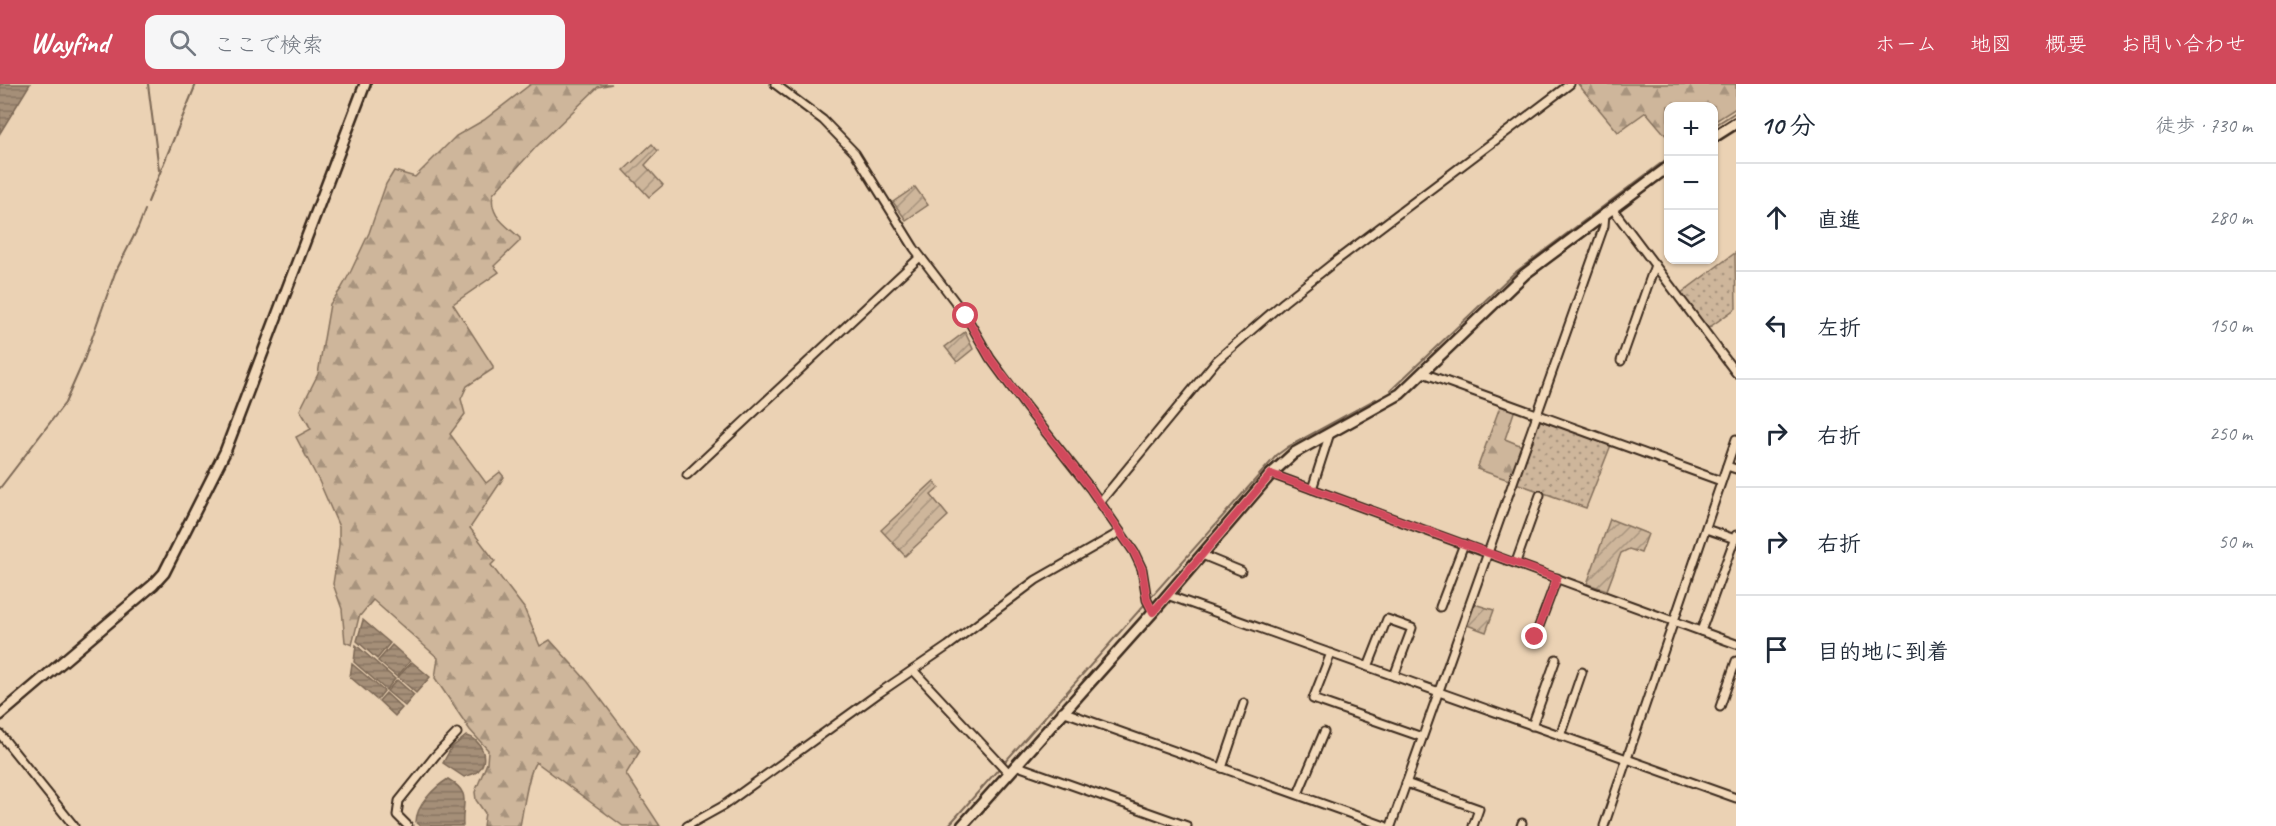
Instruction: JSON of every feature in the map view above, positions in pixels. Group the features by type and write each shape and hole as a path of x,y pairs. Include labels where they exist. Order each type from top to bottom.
{"street":[{"path":"0,715 153,585 164,573 225,452 365,84"},
{"path":"775,84 823,120 855,153 920,257 966,316 990,358 1100,502 1134,552 1142,569 1150,605"},
{"path":"1100,502 1216,361 1337,260 1570,84"},
{"path":"1718,134 1735,125"},
{"path":"963,826 1007,766 1062,711 1150,605 1167,595 1271,474 1294,453 1389,401 1423,373 1526,274 1664,170"},
{"path":"1608,211 1655,265 1736,373"},
{"path":"1391,826 1608,211"},
{"path":"687,476 920,257"},
{"path":"1621,361 1655,265"},
{"path":"1423,373 1722,481"},
{"path":"1312,489 1330,433"},
{"path":"1604,826 1736,439"},
{"path":"1727,466 1736,469"},
{"path":"1271,474 1736,644"},
{"path":"1516,562 1540,495"},
{"path":"1701,631 1735,537 1706,529"},
{"path":"687,826 723,806 1036,580 1120,532"},
{"path":"1440,607 1464,544"},
{"path":"1202,555 1241,571"},
{"path":"1535,637 1557,578"},
{"path":"1167,595 1736,798"},
{"path":"1368,667 1387,619 1412,628 1394,676"},
{"path":"1331,653 1313,699 1422,737"},
{"path":"1532,726 1556,659"},
{"path":"1720,707 1736,661"},
{"path":"913,670 1007,766 1187,826"},
{"path":"1560,736 1582,672"},
{"path":"1222,768 1244,703"},
{"path":"1062,711 1385,826"},
{"path":"1298,794 1324,732"},
{"path":"408,826 397,815 399,801 435,756 457,733"},
{"path":"0,734 74,826"},
{"path":"1406,783 1479,809 1473,826"}],"green space":[{"path":"531,84 612,84 598,87 537,146 493,194 492,202 496,214 520,238 520,241 494,266 499,272 453,304 493,369 467,386 461,399 465,414 450,434 486,483 500,472 504,477 470,528 495,561 491,565 524,608 540,646 550,640 588,682 640,751 626,774 660,826 623,826 536,762 528,783 520,826 483,826 485,813 476,800 475,792 487,763 488,750 470,730 435,678 438,658 373,600 359,617 352,645 345,642 342,609 333,584 339,545 339,527 296,437 311,429 300,410 318,374 330,304 351,271 369,233 386,184 394,171 415,177 456,136 484,120"},
{"path":"1578,84 1736,84 1736,108 1718,119 1718,102 1664,102 1664,133 1646,112 1618,132"},
{"path":"652,144 658,151 645,165 663,185 649,197 624,170"},
{"path":"915,187 928,205 906,220 893,202"},
{"path":"1735,253 1736,308 1707,329 1680,294"},
{"path":"965,332 973,349 957,362 945,347"},
{"path":"1501,404 1515,409 1505,439 1522,446 1509,480 1477,469"},
{"path":"1539,420 1611,445 1586,508 1516,483"},
{"path":"934,481 939,488 931,495 948,516 905,556 881,530"},
{"path":"1610,519 1648,534 1641,553 1629,549 1621,553 1607,590 1587,584"},
{"path":"1474,604 1494,610 1486,632 1467,625"}],"shaded area":[{"path":"0,84 30,84 0,133"},
{"path":"363,620 390,643 377,659 357,641"},
{"path":"356,645 395,679 386,690 354,662"},
{"path":"392,645 410,661 397,677 378,661"},
{"path":"412,662 430,677 416,693 398,677"},
{"path":"352,664 384,691 377,700 350,677"},
{"path":"397,680 414,695 405,706 387,691"},
{"path":"386,693 402,708 395,716 379,701"},
{"path":"466,736 480,745 483,761 478,771 464,777 443,763 451,748"},
{"path":"448,779 461,789 463,794 463,826 421,826 416,822 419,809 432,792"}],"waterway":[{"path":"148,84 159,170"},
{"path":"148,202 196,84"},
{"path":"329,162 359,84"},
{"path":"1718,123 1736,112"},
{"path":"1391,390 1513,274 1664,161"},
{"path":"0,488 65,403 84,360 115,273 145,210"},
{"path":"948,826 1277,455 1376,399"}],"route":[{"path":"966,316 990,358 1090,488 1134,552 1142,569 1147,600 1153,612 1271,474 1557,578 1535,637"}]}
